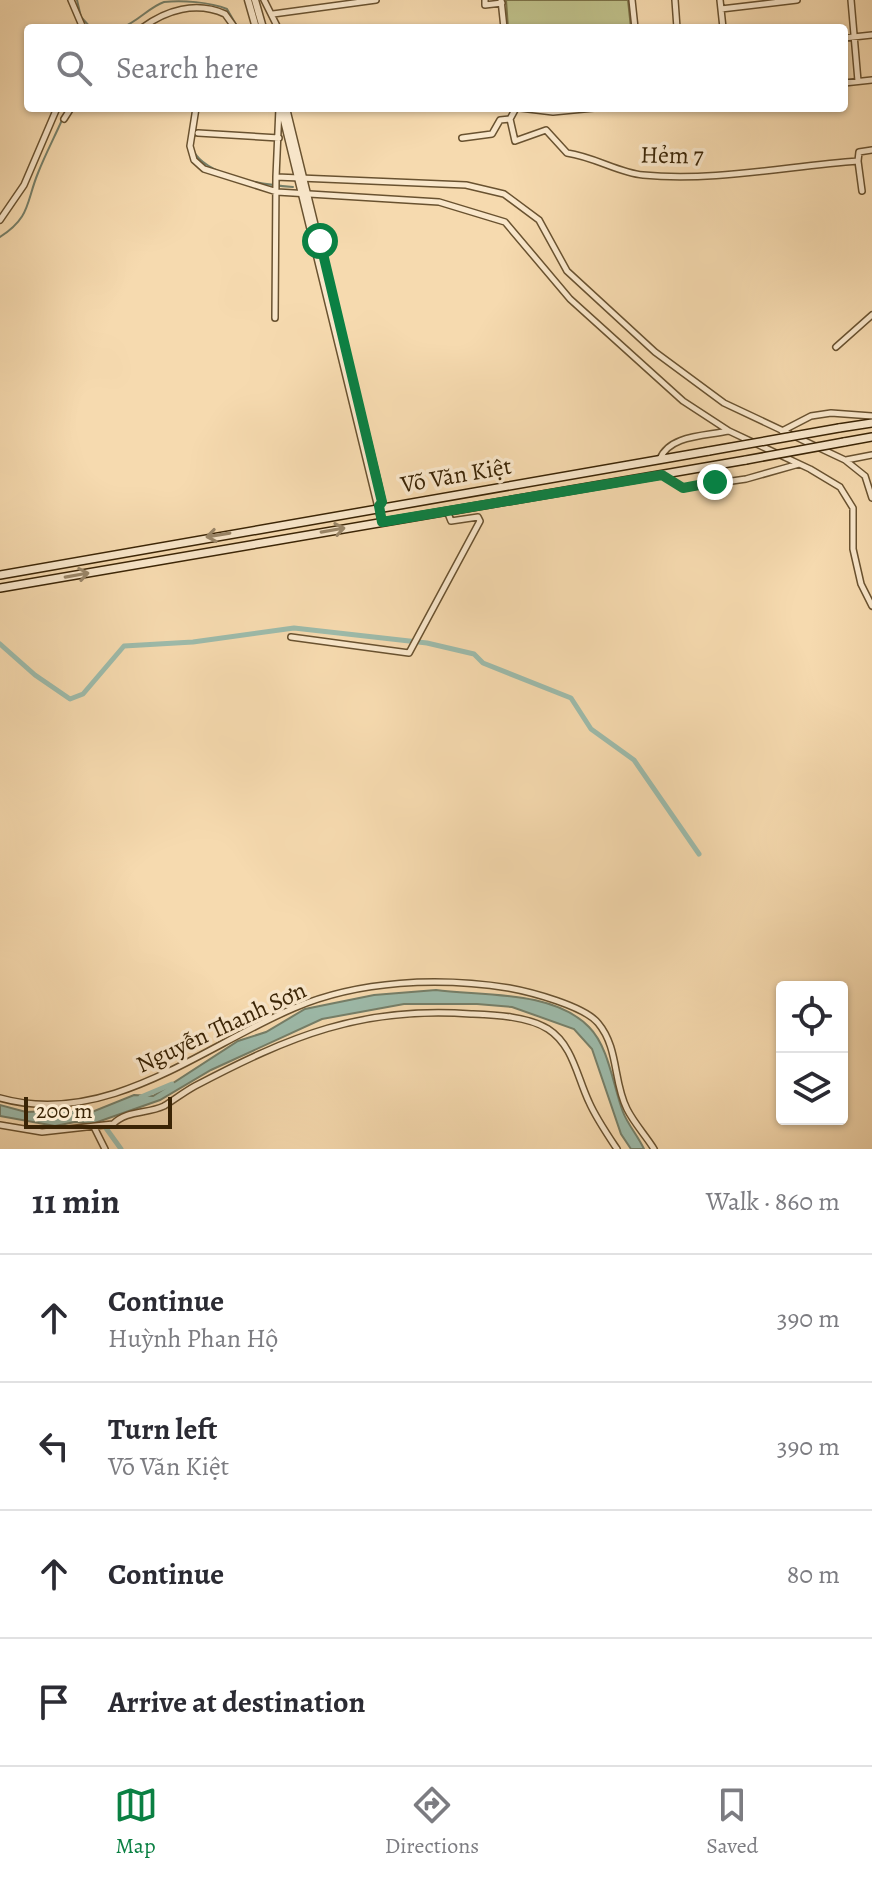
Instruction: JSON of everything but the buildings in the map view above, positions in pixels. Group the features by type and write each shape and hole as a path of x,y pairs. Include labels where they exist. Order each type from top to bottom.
{"main road":[{"name":"Võ Văn Kiệt","path":"0,575 872,423"},
{"name":"Võ Văn Kiệt","path":"0,588 872,437"},
{"path":"21,571 22,584"}],"street":[{"path":"71,0 81,24"},
{"path":"248,0 255,24"},
{"path":"255,0 262,24"},
{"path":"264,0 277,24"},
{"path":"273,14 376,0"},
{"path":"485,0 485,5 502,2 504,24"},
{"path":"632,0 635,24"},
{"path":"675,0 677,24"},
{"path":"720,0 723,24"},
{"path":"721,9 797,0"},
{"path":"851,0 858,81"},
{"path":"147,24 162,12 200,9 225,14 232,24"},
{"path":"848,38 872,35"},
{"path":"848,82 872,80"},
{"path":"0,220 24,185 55,112"},
{"path":"64,119 68,112"},
{"path":"195,112 189,139 197,164 277,190 439,202 500,219 520,237 552,281 683,401 729,431 835,483 850,499 856,521 853,549 861,584 872,606"},
{"path":"275,318 276,178 282,112"},
{"path":"283,112 382,522"},
{"path":"462,138 492,134 500,120 510,119 515,112"},
{"name":"Hẻm 7","path":"510,119 515,141 546,130 567,153 592,157 640,175 676,177 858,161"},
{"path":"198,133 279,138"},
{"path":"862,191 859,152 872,150"},
{"path":"276,178 466,185 504,194 539,220 567,271 655,352 710,395 831,456 845,460 865,476 872,498"},
{"path":"836,347 872,315"},
{"path":"781,431 811,416 872,416"},
{"path":"660,460 665,448 674,443 729,431"},
{"path":"845,460 872,455"},
{"path":"662,475 683,488 746,479 800,464"},
{"path":"291,637 405,653 413,647 480,521 478,517 451,521 447,511"},
{"name":"Nguyễn Thanh Sơn","path":"0,1098 51,1104 133,1088 294,1008 382,985 487,985 552,999 597,1021 613,1054 626,1108 654,1149"},
{"path":"0,1125 42,1132 116,1122 122,1116 160,1108 251,1057 316,1030 355,1019 432,1011 494,1015 538,1023 552,1031 572,1058 590,1106 617,1149"},
{"path":"96,1127 105,1149"}],"green space":[{"path":"506,0 628,0 631,24 508,24"}],"shaded area":[{"path":"436,990 517,997 557,1006 574,1015 596,1035 610,1067 623,1112 644,1149 631,1149 621,1134 592,1049 574,1029 512,1007 477,1004 404,1004 322,1019 211,1070 160,1100 92,1124 75,1122 55,1126 0,1116 0,1105 26,1112 70,1110 87,1114 134,1095 153,1096 238,1041 266,1032 305,1009 374,995"}],"waterway":[{"path":"77,0 81,17 87,24"},
{"path":"129,24 159,4 179,1 227,9 236,24"},
{"path":"0,237 22,216 62,120"},
{"path":"193,150 210,167 223,173 252,182 293,187"},
{"path":"0,644 35,675 70,699 83,694 124,646 193,642 294,628 427,643 474,654 483,663 571,698 591,729 634,760 699,854"},
{"path":"141,1097 172,1084"},
{"path":"103,1124 121,1149"}],"route":[{"path":"320,241 382,502 379,506 382,522 662,475 673,486 683,488 715,482"}]}
